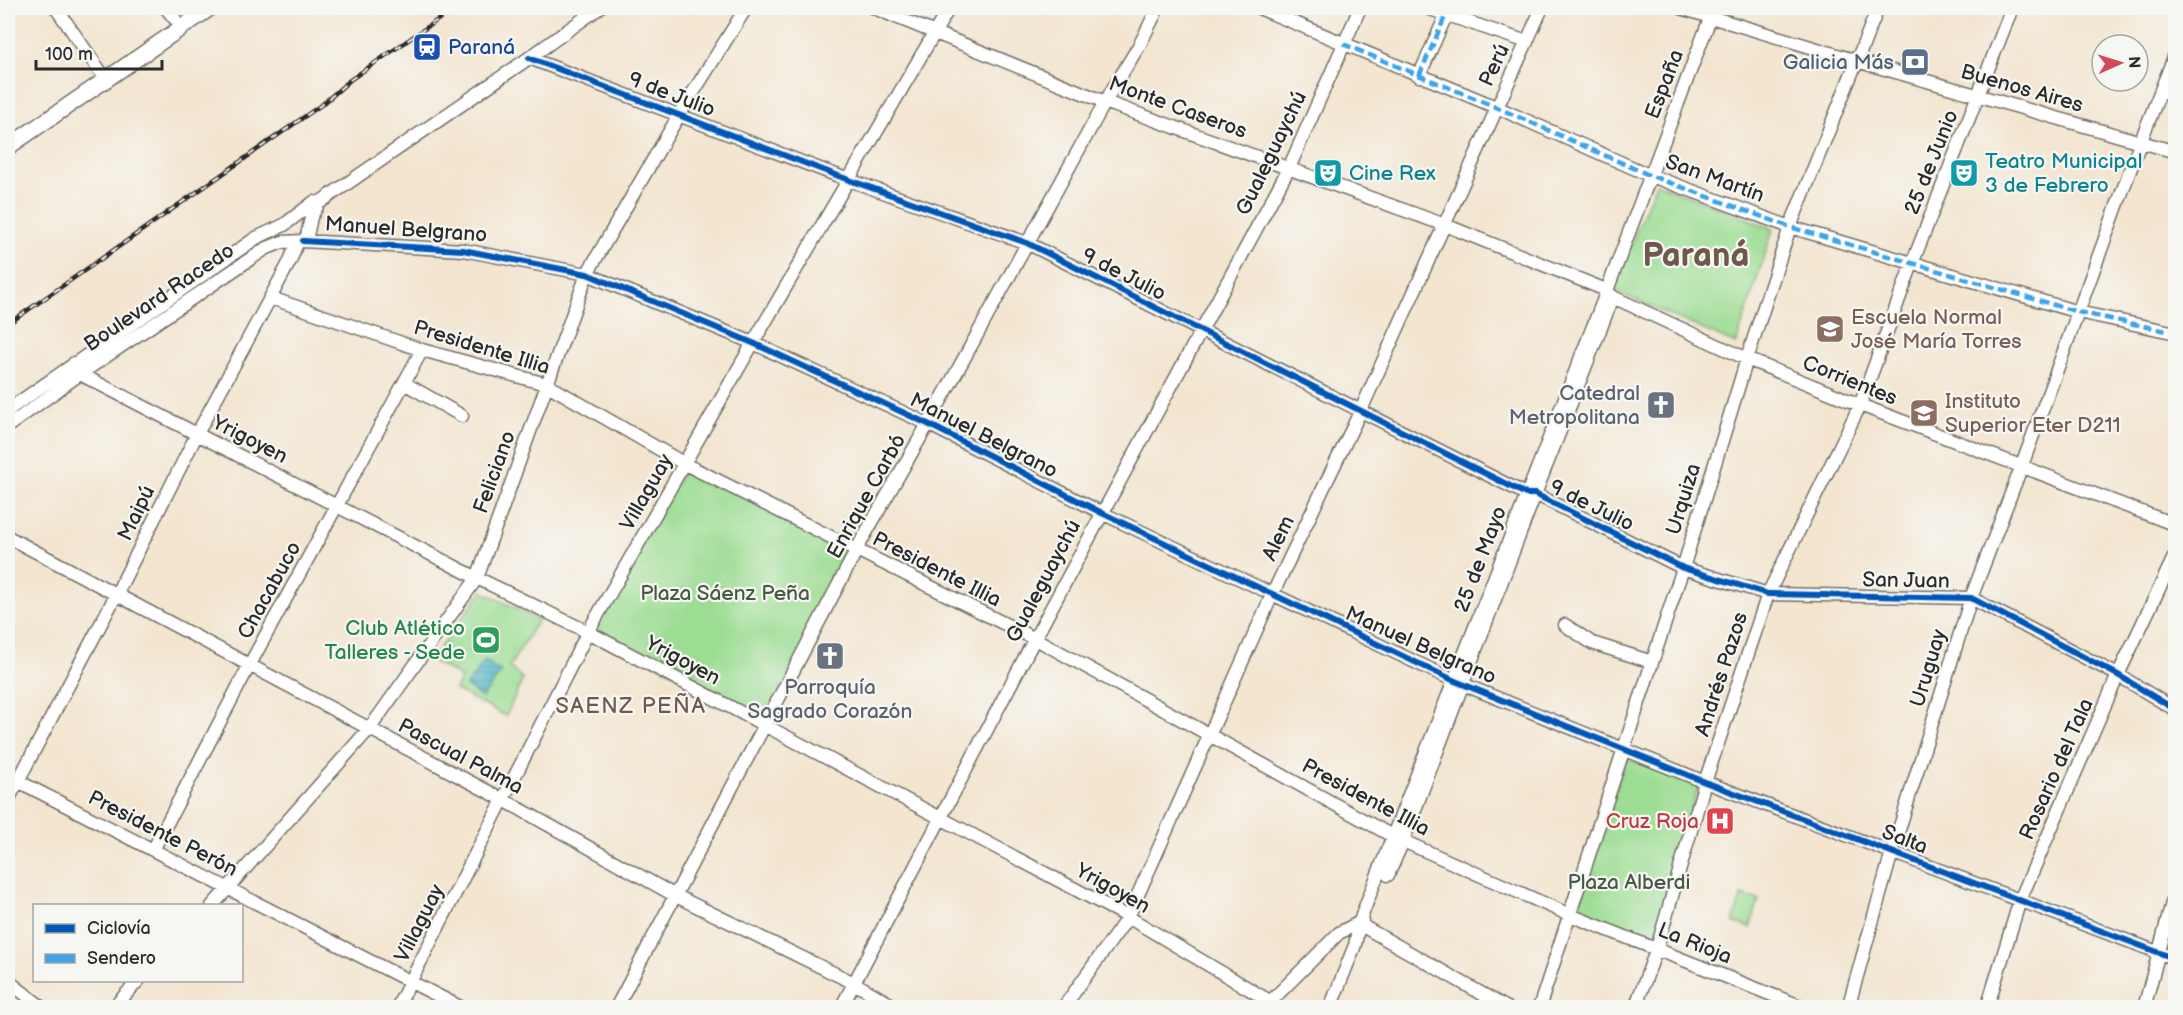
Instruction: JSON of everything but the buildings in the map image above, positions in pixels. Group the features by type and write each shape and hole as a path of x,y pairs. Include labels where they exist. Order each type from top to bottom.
{"main road":[{"path":"8,135 100,71 170,13 192,8"},
{"path":"8,147 210,8"}],"street":[{"path":"57,8 100,71"},
{"name":"Boulevard Racedo","path":"8,426 77,368 256,238 288,222 314,202 319,202 599,8"},
{"name":"Feliciano","path":"214,904 369,728 477,578 587,274 679,115 746,8"},
{"name":"Monte Caseros","path":"874,8 1105,102 1445,225 1610,294"},
{"name":"Villaguay","path":"398,1008 588,632 753,343 950,8"},
{"name":"Enrique Carbó","path":"616,1008 857,550 1158,8"},
{"name":"San Martín","path":"1259,8 1496,107 1649,175 1790,227 2078,312 2175,333"},
{"name":"Gualeguaychú","path":"841,1008 1034,640 1289,168 1360,8"},
{"path":"1427,8 1448,11 1527,42"},
{"name":"Perú","path":"1496,107 1542,8"},
{"name":"Buenos Aires","path":"1681,8 1712,12 1857,61 2175,152"},
{"name":"Urquiza","path":"1539,1008 1683,568 1790,227 1878,8"},
{"name":"25 de Junio","path":"1912,264 2012,8"},
{"path":"1419,76 1448,11"},
{"name":"España","path":"1649,175 1712,12"},
{"name":"Uruguay","path":"1848,1008 1892,852 1971,598 2175,52"},
{"name":"9 de Julio","path":"529,58 849,180 1027,243 1201,332 1683,568"},
{"name":"Alem","path":"1063,1008 1128,917 1272,595 1361,411 1496,107"},
{"name":"25 de Mayo","path":"1330,1008 1355,945 1359,924 1371,912 1530,494 1610,294 1649,175"},
{"path":"299,239 319,202"},
{"path":"303,220 299,239 286,237 288,222 303,220"},
{"name":"Boulevard Racedo","path":"8,410 265,249 276,243 299,239"},
{"name":"Manuel Belgrano","path":"299,239 463,250 587,274 753,343 928,424 1102,513 1459,682 1623,750"},
{"name":"Maipú","path":"8,800 12,778 116,596 197,434 290,261 299,239"},
{"name":"Andrés Pazos","path":"1635,1008 1657,948 1705,782 1768,594 1860,405 1912,264"},
{"name":"Corrientes","path":"1610,294 1747,359 2021,468 2175,525"},
{"name":"Presidente Illia","path":"271,298 422,350 546,384 685,464 1034,640 1398,839 1570,915"},
{"name":"Chacabuco","path":"153,850 250,664 422,350"},
{"name":"Yrigoyen","path":"77,368 197,434 477,578 588,632 1128,917 1268,1005"},
{"path":"404,383 462,416"},
{"name":"Pascual Palma","path":"8,537 502,799 674,895 854,983 897,1008"},
{"name":"Rosario del Tala","path":"1987,1008 2020,900 2118,675 2175,553"},
{"name":"San Juan","path":"1683,568 1768,594 1971,598 2118,675 2175,710"},
{"path":"1565,625 1592,643 1652,662"},
{"name":"Salta","path":"1623,750 2175,959"},
{"name":"Presidente Perón","path":"12,778 462,1008"},
{"path":"2144,1008 2175,888"},
{"name":"La Rioja","path":"1570,915 1805,1008"},
{"path":"1268,1005 1339,933 1359,924 1507,1008"},
{"path":"8,981 43,1008"},
{"path":"113,1008 138,982"}],"green space":[{"path":"1656,183 1773,229 1736,344 1613,290"},
{"name":"Plaza Sáenz Peña","path":"686,466 857,555 763,720 593,630"},
{"name":"Club Atlético Talleres - Sede","path":"482,591 538,620 509,667 523,679 506,716 455,690 461,677 431,660"},
{"name":"Plaza Alberdi","path":"1625,758 1699,784 1654,942 1577,912"},
{"path":"1742,895 1759,900 1750,928 1733,922"}],"water":[{"path":"485,660 501,672 482,698 466,686"}],"railway":[{"path":"8,324 324,103 350,80 455,8"}],"marked path":[{"path":"1419,76 1449,8"},
{"path":"1343,44 1496,107 1649,175 1790,227 2078,312 2176,333"}],"cycle path":[{"path":"529,58 849,180 1027,243 1526,494 1535,494 1683,568 1768,594 1971,598 2118,675 2176,710"},
{"path":"303,241 463,250 587,274 753,343 928,424 1102,513 1455,681 1705,782 2176,959"}],"place":[{"name":"Paraná","path":"427,47"},
{"name":"Galicia Más","path":"1915,62"},
{"name":"Cine Rex","path":"1328,173"},
{"name":"Teatro Municipal 3 de Febrero","path":"1964,173"},
{"name":"Escuela Normal José María Torres","path":"1830,329"},
{"name":"Catedral Metropolitana","path":"1661,405"},
{"name":"Instituto Superior Eter D211","path":"1924,413"},
{"name":"Club Atlético Talleres - Sede","path":"486,640"},
{"name":"Parroquía Sagrado Corazón","path":"830,656"},
{"name":"Cruz Roja","path":"1720,821"}],"district":[{"name":"Paraná","path":"1696,254"},
{"name":"SAENZ PEÑA","path":"631,705"}]}
